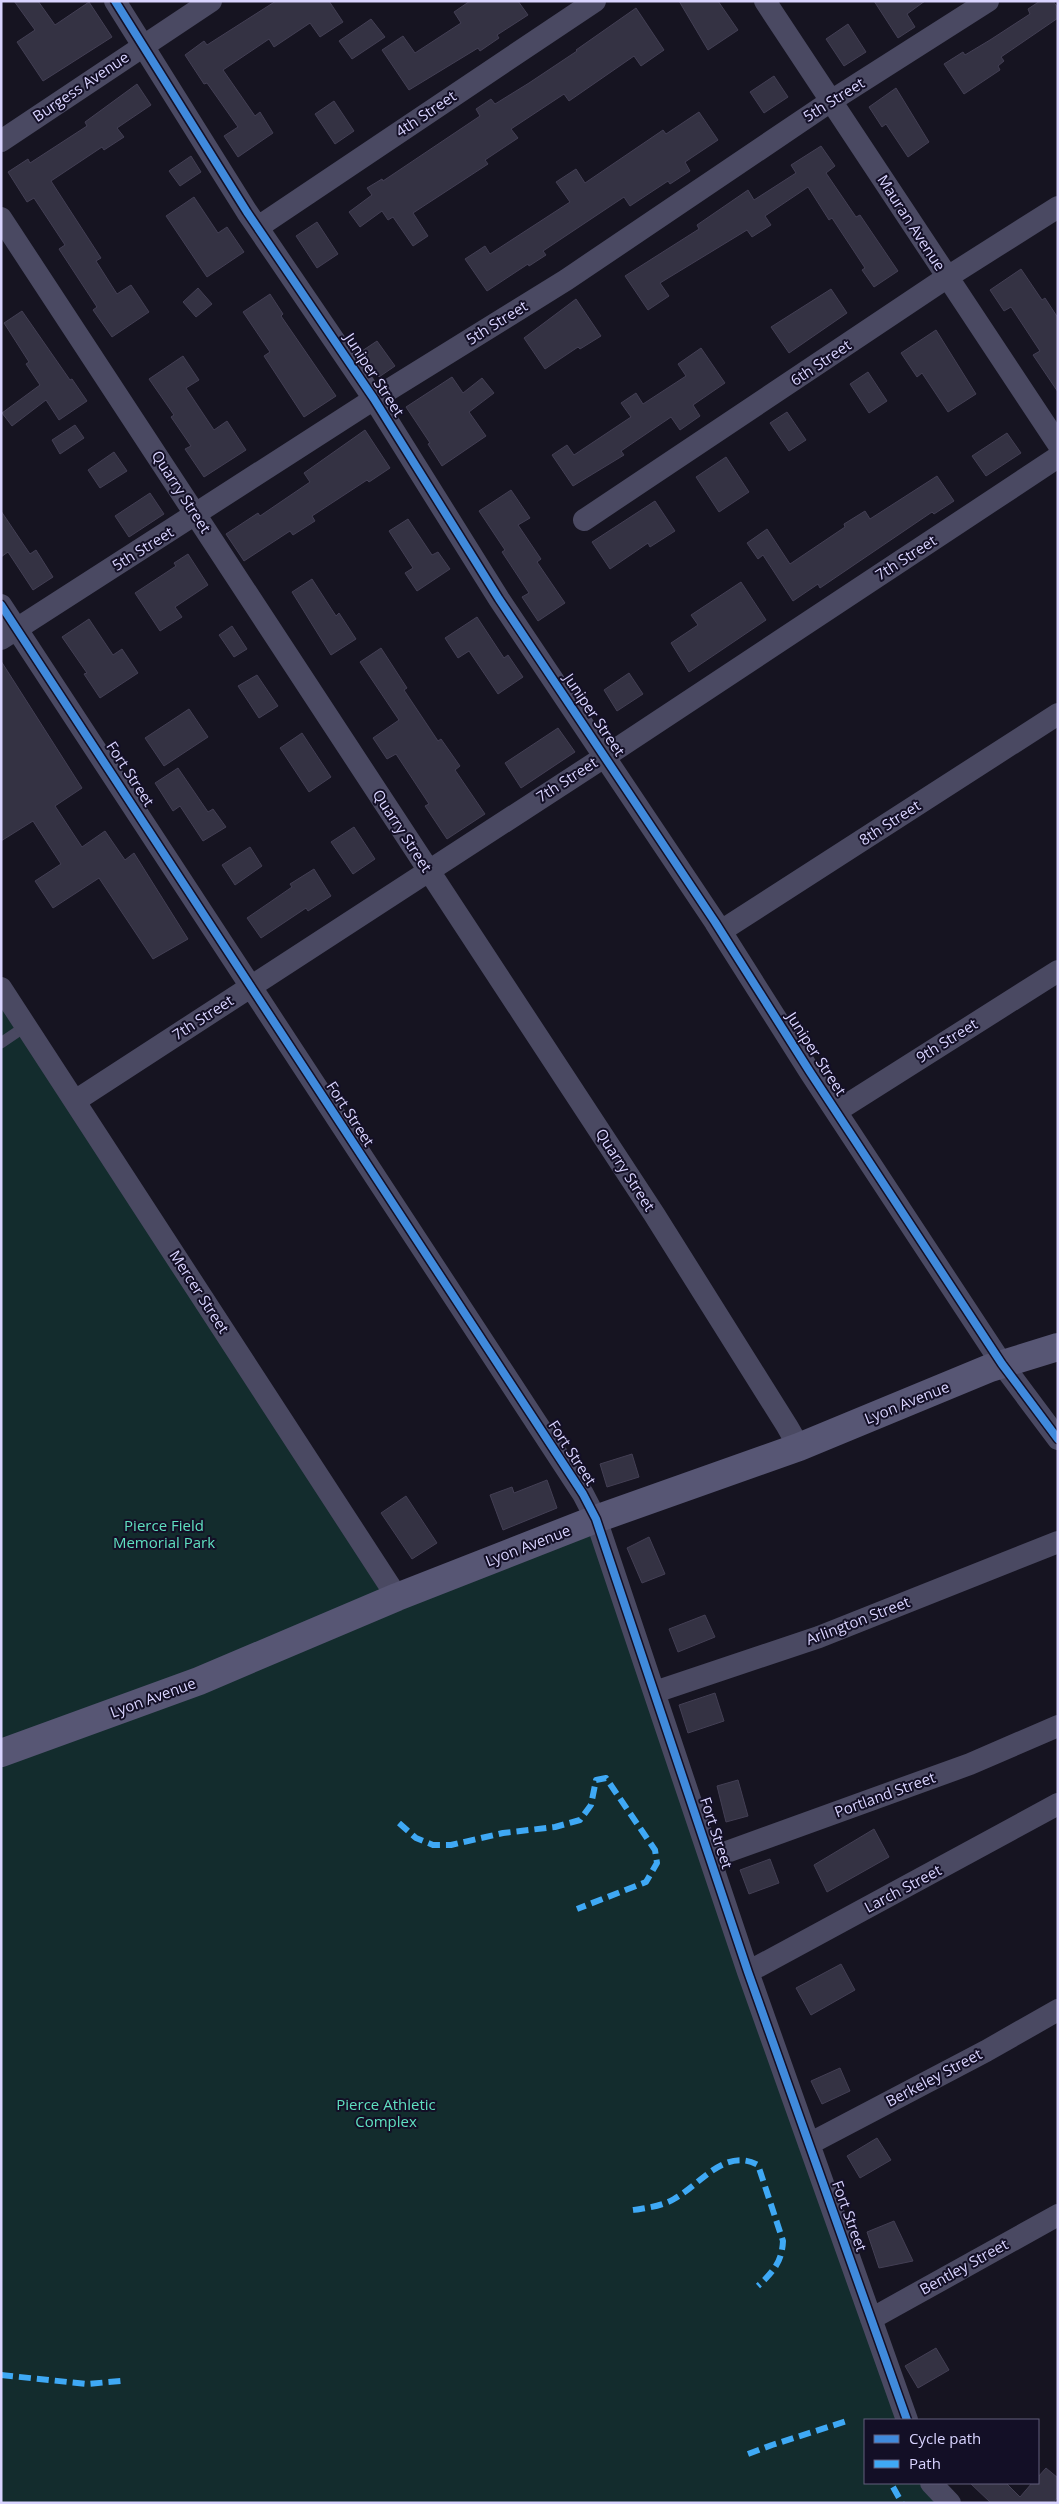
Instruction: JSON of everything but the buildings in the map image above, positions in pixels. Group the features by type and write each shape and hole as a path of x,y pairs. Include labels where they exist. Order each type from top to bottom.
{"street":[{"name":"Juniper Street","path":"115,1 258,228 374,399 499,599 721,931 810,1072 1002,1364 1058,1439"},
{"name":"Burgess Avenue","path":"1,140 211,1"},
{"name":"4th Street","path":"258,228 596,1"},
{"name":"Mauran Avenue","path":"765,1 946,278 1058,444"},
{"name":"5th Street","path":"9,633 196,515 374,399 566,280 830,101 988,1"},
{"name":"6th Street","path":"584,520 946,278 1058,207"},
{"name":"Quarry Street","path":"1,218 36,273 115,388 428,871 654,1214 787,1426 798,1448"},
{"name":"7th Street","path":"75,1101 251,988 1058,457"},
{"name":"Fort Street","path":"1,605 9,633 251,988 583,1494 596,1519 748,1972 907,2419"},
{"name":"8th Street","path":"721,931 1058,714"},
{"name":"9th Street","path":"837,1111 1058,971"},
{"name":"Mercer Street","path":"1,988 397,1597"},
{"name":"Lyon Avenue","path":"1,1753 198,1681 397,1597 596,1519 798,1448 1002,1364 1058,1347"},
{"name":"Arlington Street","path":"655,1692 819,1637 1058,1542"},
{"name":"Portland Street","path":"710,1858 970,1764 1058,1726"},
{"name":"Larch Street","path":"748,1972 1058,1804"},
{"name":"Berkeley Street","path":"809,2144 986,2051 1058,2010"},
{"name":"Bentley Street","path":"871,2318 1058,2215"},
{"path":"932,2484 950,2503"}],"lane":[{"path":"1,1043 26,1026"}],"green space":[{"name":"Pierce Athletic Complex","path":"1,1004 385,1588 591,1528 906,2419 864,2419 864,2484 927,2484 942,2503 1,2503"}],"marked path":[{"path":"399,1823 416,1838 433,1845 451,1845 503,1833 555,1827 580,1820 591,1805 596,1780 606,1778 655,1850 657,1863 646,1882 577,1909"},
{"path":"633,2210 669,2201 724,2164 746,2161 758,2165 783,2241 779,2261 758,2286"},
{"path":"1,2375 87,2384 121,2381"},
{"path":"748,2454 847,2421"},
{"path":"893,2487 902,2503"}],"cycle path":[{"path":"115,1 247,212 374,399 499,599 715,922 810,1072 1002,1364 1058,1439"},
{"path":"1,605 583,1494 596,1519 748,1972 907,2419"}],"park label":[{"name":"Pierce Field Memorial Park","path":"164,1534"}]}
